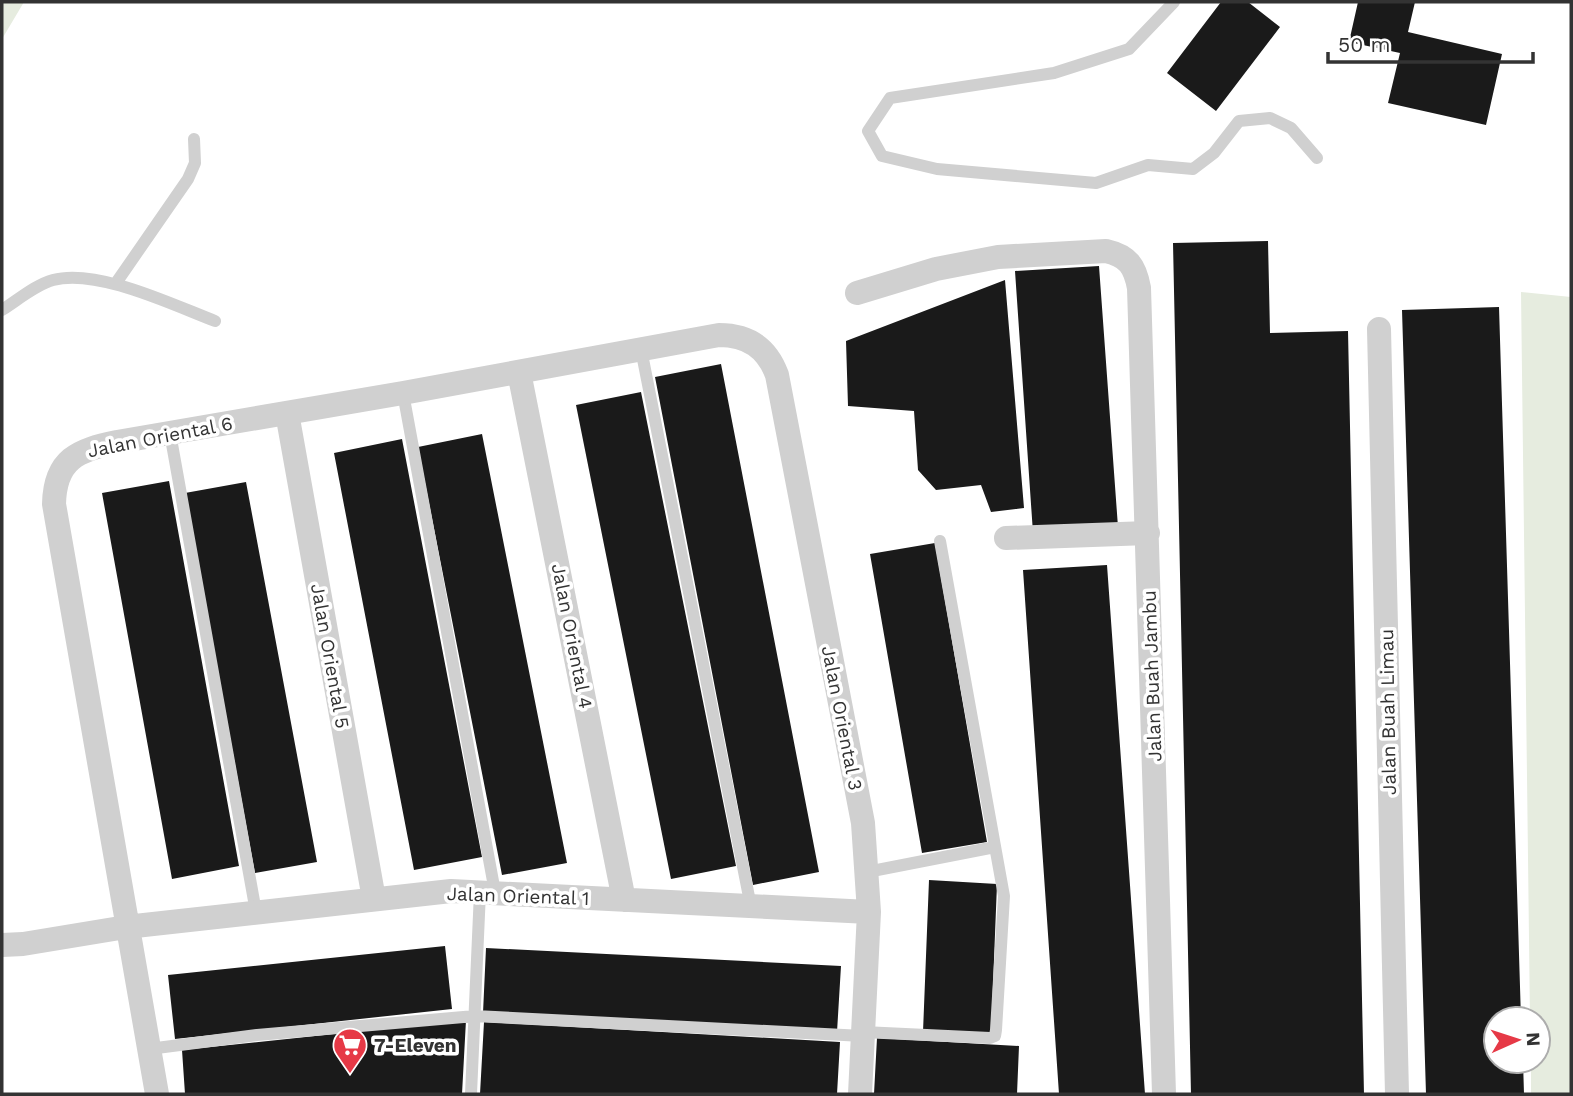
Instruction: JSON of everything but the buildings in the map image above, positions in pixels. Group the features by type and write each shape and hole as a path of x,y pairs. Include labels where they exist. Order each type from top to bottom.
{"street":[{"name":"Jalan Buah Jambu","path":"857,293 936,269 998,257 1105,251 1130,261 1137,274 1148,533 1164,1094"},
{"name":"Jalan Buah Limau","path":"1379,329 1397,1094"},
{"name":"Jalan Oriental 6","path":"157,1094 54,504 59,475 67,462 92,447 719,335 735,335 762,349"},
{"name":"Jalan Oriental 3","path":"762,349 772,361 777,375 863,823 869,912 860,1094"},
{"name":"Jalan Oriental 4","path":"519,372 624,900"},
{"name":"Jalan Oriental 5","path":"287,413 374,900"},
{"path":"1006,538 1148,533"},
{"name":"Jalan Oriental 1","path":"2,945 23,944 127,926 451,891 869,912"}],"lane":[{"path":"1174,2 1129,50 1055,73 890,98 868,131 881,156 937,169 1096,183 1148,165 1193,169 1214,153 1239,121 1270,118 1291,128 1317,158"},
{"path":"116,284 188,179 195,163 194,139"},
{"path":"2,310 38,286 53,280 76,278 116,284 215,321"},
{"path":"641,349 751,906"},
{"path":"403,393 488,892 475,1016 471,1094"},
{"path":"170,433 256,912"},
{"path":"149,1049 257,1035 475,1016 863,1034 990,1038 995,1035 1004,895 940,541"},
{"path":"867,872 995,847"}],"shaded area":[{"path":"2,2 24,2 2,39"},
{"path":"1521,292 1571,297 1571,1094 1531,1094 1531,1075 1552,1075 1552,1005 1530,1005"}],"place":[{"name":"7-Eleven","path":"350,1075"}]}
